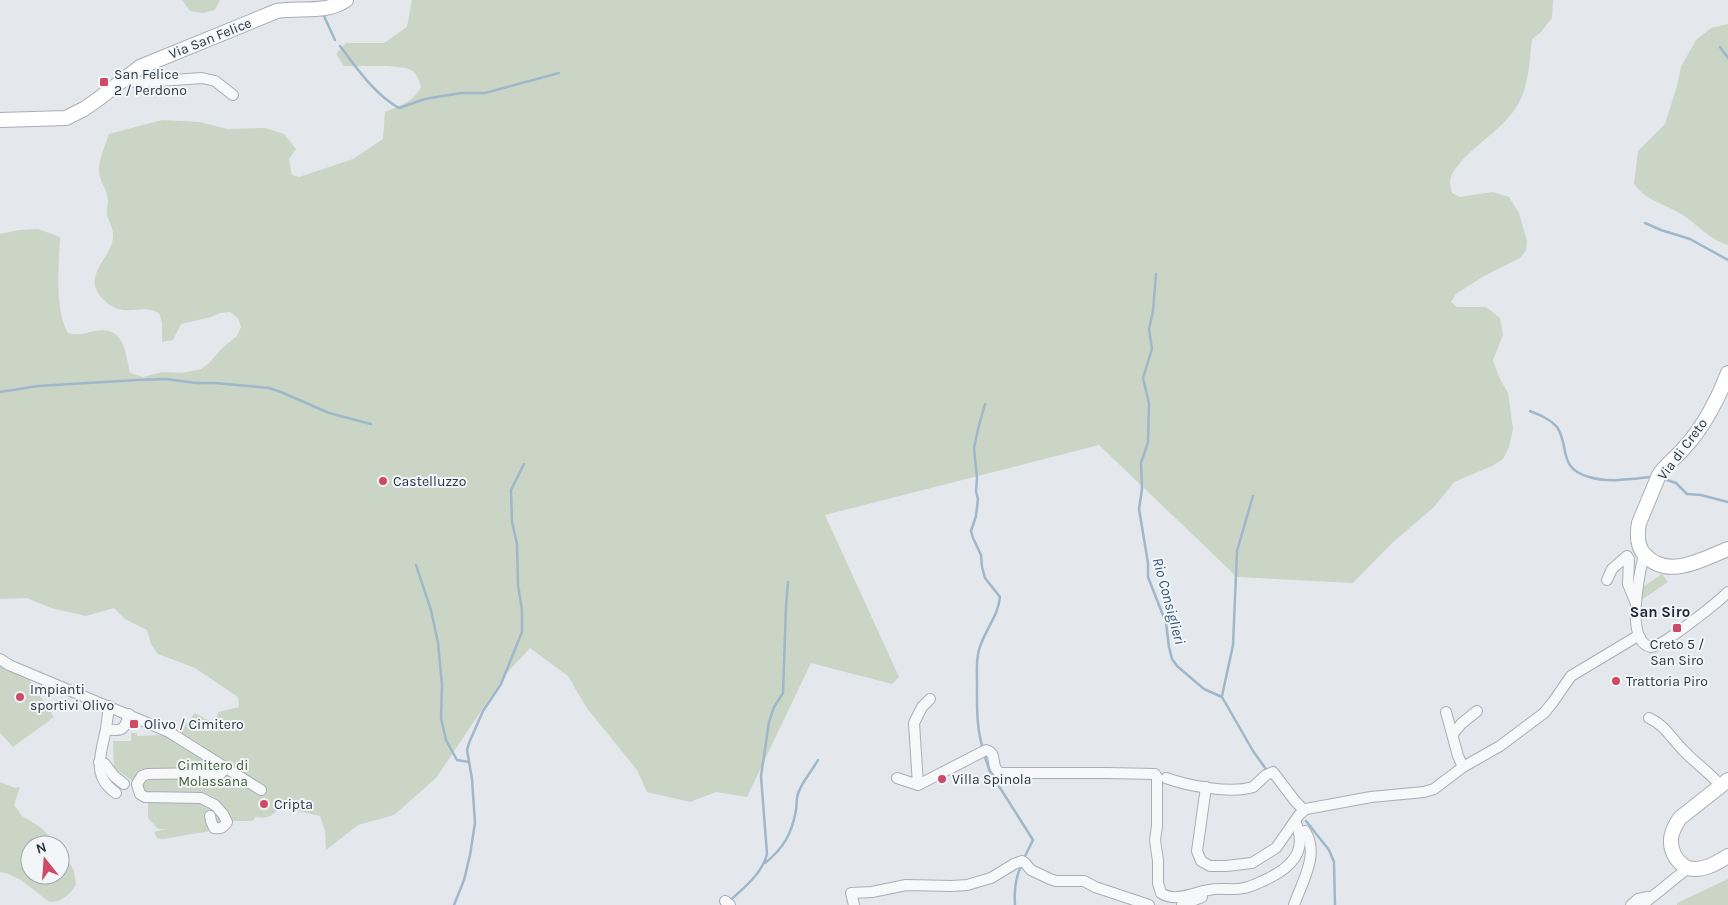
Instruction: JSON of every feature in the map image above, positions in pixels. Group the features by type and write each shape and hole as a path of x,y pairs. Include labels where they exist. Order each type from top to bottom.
{"main road":[{"name":"Via San Felice","path":"0,120 66,118 91,105 140,67 277,11 291,8 336,6 346,0"},
{"name":"Via di Creto","path":"1644,554 1639,543 1637,530 1659,476 1664,468 1695,436 1728,373"},
{"path":"1644,554 1655,564 1671,568 1728,549"},
{"path":"1724,782 1680,818 1670,839 1672,850 1678,861 1688,868 1704,868 1728,856"}],"street":[{"path":"120,81 145,82 202,78 214,81 233,94"},
{"name":"Via di Creto","path":"1640,637 1636,624 1635,602 1644,554"},
{"path":"1607,580 1612,568 1627,556 1629,559 1628,584 1635,602"},
{"path":"1206,787 1198,851 1200,859 1204,864 1219,867 1252,863 1276,848 1300,814 1371,797 1428,791 1442,784 1463,767 1500,746 1544,713 1554,702 1571,676 1636,637 1640,637 1645,644 1650,646 1660,644 1728,592"},
{"path":"0,659 9,665 170,732 261,790"},
{"path":"918,785 914,723 917,715 930,698"},
{"path":"109,706 99,762 103,780 116,793"},
{"path":"1453,734 1461,724 1477,711"},
{"path":"1446,712 1458,756 1463,767"},
{"path":"106,729 120,730 124,728 129,714"},
{"path":"1649,718 1668,730 1682,750 1712,776 1724,782"},
{"path":"897,778 918,785 983,751 993,754 994,768 1000,773 1152,773 1157,775 1157,826 1155,840 1158,860 1158,883 1161,893 1166,896 1185,896 1210,889 1245,888 1282,871 1293,861 1300,846 1300,814"},
{"path":"99,762 106,764 114,776 124,784"},
{"path":"210,816 210,821 214,828 224,827 226,822 223,814 215,805 201,798 145,798 140,794 137,784 142,776 148,774 211,773 218,777 226,767"},
{"path":"1166,778 1181,784 1234,790 1256,786 1268,773 1274,773 1295,801 1305,831 1311,841 1311,856 1294,905"},
{"path":"1182,905 1208,895 1245,894 1279,879 1293,869 1301,858 1305,831"},
{"path":"854,905 851,893 872,892 906,884 967,885 991,878 1022,864 1056,881 1084,881 1095,887 1149,905"},
{"path":"1642,905 1688,868"},
{"path":"1631,905 1638,899 1651,896"}],"green space":[{"path":"182,0 220,0 215,10 203,13 190,11"},
{"name":"Cimitero di Molassana","path":"412,0 1553,0 1552,18 1540,33 1532,39 1526,82 1516,107 1499,127 1459,164 1452,174 1450,181 1452,193 1460,197 1493,192 1509,197 1519,213 1527,241 1526,250 1520,258 1484,276 1456,294 1451,302 1457,307 1486,307 1500,318 1503,335 1493,360 1499,377 1508,393 1513,429 1509,447 1503,459 1492,466 1454,482 1435,506 1391,544 1353,583 1237,577 1099,445 825,515 899,677 892,684 811,663 747,797 716,792 690,802 647,792 637,770 586,707 568,676 530,648 506,674 436,778 394,815 358,825 326,850 325,831 320,816 280,807 272,815 263,818 255,817 253,821 229,821 228,827 207,824 210,831 163,839 157,838 154,832 166,829 158,829 148,818 148,801 134,782 114,768 113,741 131,741 131,733 137,733 137,736 179,734 195,713 213,723 219,712 239,707 238,697 195,668 158,654 151,644 147,630 125,619 114,608 86,616 51,608 27,598 0,599 0,234 38,229 60,237 59,299 68,333 79,334 105,331 112,333 122,342 130,373 143,377 162,372 182,373 201,369 237,336 241,327 238,318 230,312 181,324 173,340 162,342 162,323 159,313 145,309 118,309 103,299 97,291 96,275 108,252 113,237 107,215 108,196 99,171 101,157 109,134 162,120 200,122 227,129 265,128 284,134 296,149 289,159 292,175 299,177 353,159 383,139 385,112 410,100 421,87 417,76 411,70 388,66 344,66 336,54 346,43 384,43 407,27"},
{"path":"1728,24 1728,245 1710,236 1683,215 1651,199 1634,184 1638,151 1665,124 1681,67 1696,40 1711,28"},
{"path":"1662,574 1668,582 1640,601 1640,589"},
{"name":"Impianti sportivi Olivo","path":"0,666 27,676 54,717 13,747 0,733"},
{"path":"0,782 15,788 20,787 14,805 22,816 40,827 48,835 20,835 20,880 0,872"},
{"path":"70,864 74,871 76,885 71,892 60,900 48,901 27,885 70,885"},
{"path":"1728,879 1728,905 1677,905 1677,903"}],"waterway":[{"path":"323,14 335,40"},
{"path":"340,46 374,88 399,108 425,99 461,93 485,93 559,73"},
{"path":"1720,47 1728,58"},
{"path":"1645,223 1690,239 1728,260"},
{"name":"Rio Consiglieri","path":"1156,274 1153,311 1149,329 1152,349 1143,378 1149,403 1148,442 1141,463 1142,489 1139,509 1148,563 1148,577 1166,623 1172,659 1177,666 1204,689 1222,697 1253,751 1268,772"},
{"path":"0,392 38,386 137,380 166,379 196,383 215,383 269,388 329,413 371,424"},
{"path":"983,749 977,715 977,658 981,643 997,611 1000,597 985,578 981,555 971,531 976,516 978,499 974,448 985,404"},
{"path":"1530,411 1548,419 1557,427 1561,434 1568,462 1579,473 1604,480 1651,477"},
{"path":"454,905 464,880 475,823 472,779 467,750 483,711 501,684 522,632 517,544 512,522 511,490 524,464"},
{"path":"1664,479 1676,483 1687,494 1701,495 1728,502"},
{"path":"1222,696 1233,645 1237,551 1253,496"},
{"path":"416,565 431,610 438,643 442,685 441,718 446,740 457,760 469,762"},
{"path":"728,902 756,875 767,854 761,776 769,722 774,707 783,693 788,582"},
{"path":"984,754 990,772 1033,840 1024,858"},
{"path":"765,863 777,852 786,839 794,818 799,790 818,760"},
{"name":"Rio Consiglieri","path":"1306,821 1329,850 1334,862 1335,905"},
{"path":"1015,905 1015,885 1021,866"}],"place":[{"name":"San Felice 2 / Perdono","path":"104,82"},
{"name":"Castelluzzo","path":"383,481"},
{"name":"Creto 5 / San Siro","path":"1677,628"},
{"name":"Trattoria Piro","path":"1616,681"},
{"name":"Impianti sportivi Olivo","path":"20,697"},
{"name":"Olivo / Cimitero","path":"134,724"},
{"name":"Villa Spinola","path":"942,779"},
{"name":"Cripta","path":"264,804"}],"district":[{"name":"San Siro","path":"1660,612"}]}
